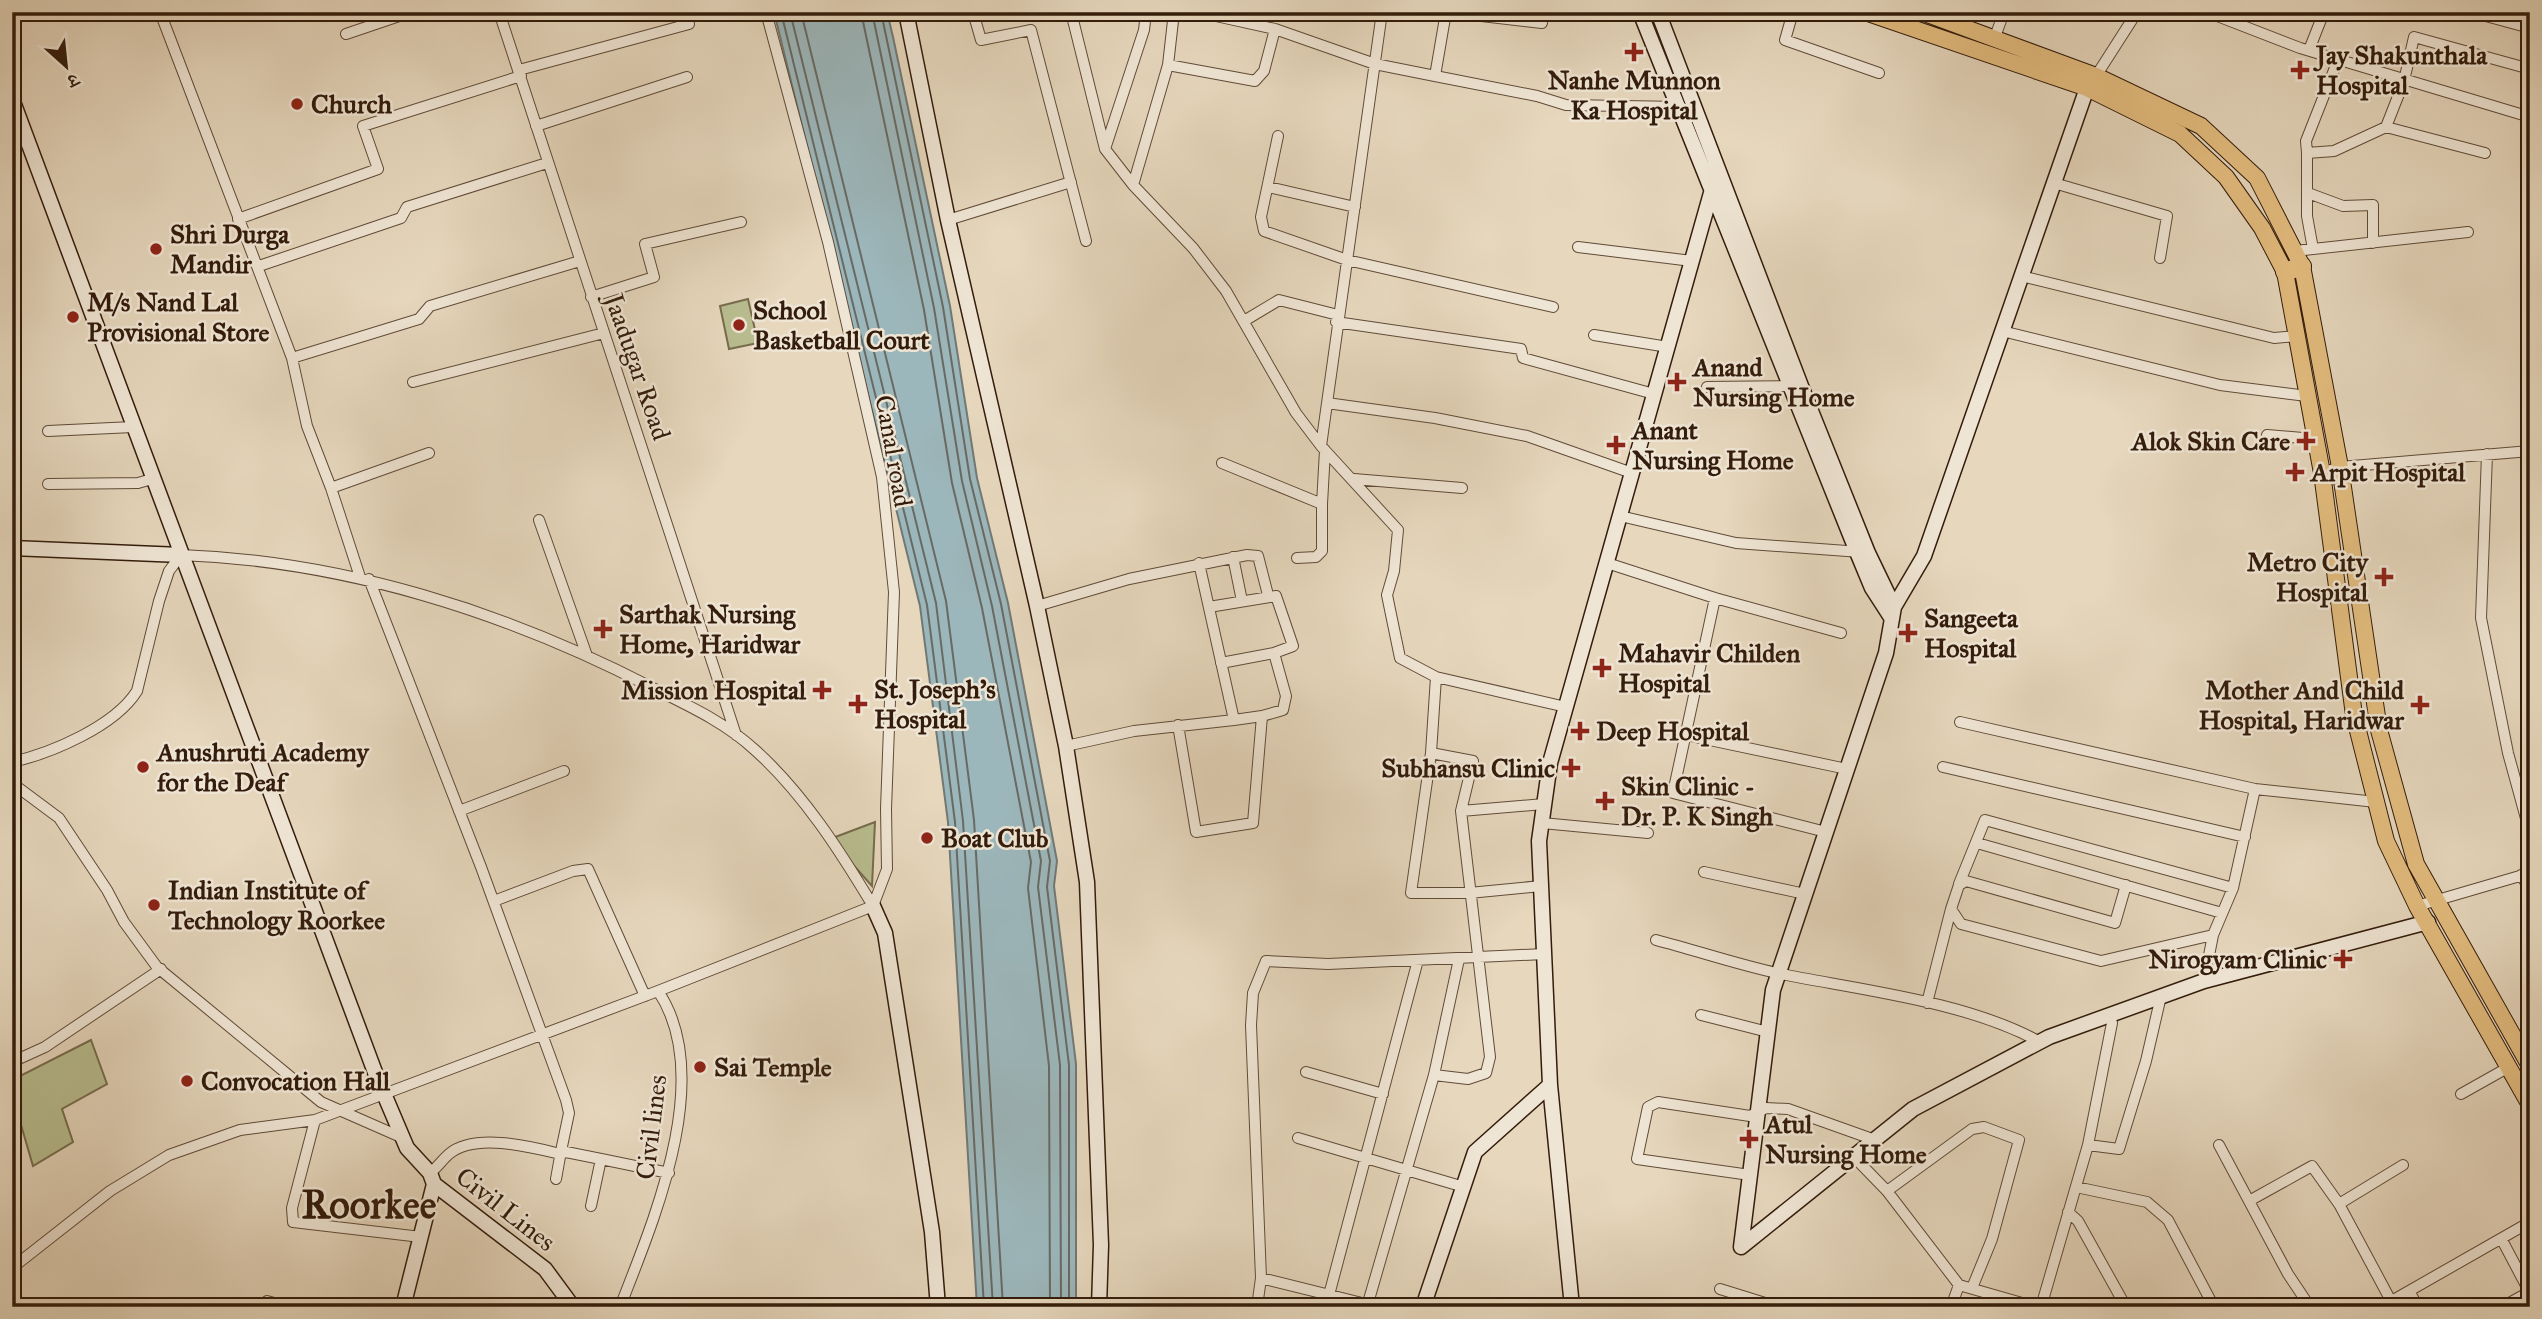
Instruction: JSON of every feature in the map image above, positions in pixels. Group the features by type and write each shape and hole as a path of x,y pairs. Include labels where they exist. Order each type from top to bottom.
{"main road":[{"path":"1865,12 2091,82 2180,134 2226,177 2262,228 2294,263 2297,336 2322,473 2354,715 2386,841 2417,906 2530,1105"},
{"path":"1922,12 1995,37 2091,82 2201,126 2257,178 2294,263 2340,467 2379,730 2416,864 2438,898 2530,1066"}],"street":[{"path":"160,12 292,358 307,426 364,578 494,901 543,1033 569,1113 556,1179"},
{"path":"346,34 411,12"},
{"name":"Jaadugar Road","path":"499,12 737,736"},
{"name":"Canal road","path":"766,12 828,242 881,477 894,592 886,809 887,869 873,906"},
{"path":"906,12 948,220 1037,606 1066,746 1087,882 1101,1245 1099,1307"},
{"path":"973,12 981,40 1031,30 1086,241"},
{"path":"1071,12 1105,149 1133,185 1193,248 1226,291 1296,413 1323,448 1398,530 1394,571 1387,595 1400,658 1436,677 1566,707"},
{"path":"1105,149 1144,30 1146,12"},
{"path":"1133,185 1168,65 1174,12"},
{"path":"1198,12 1275,29 1375,64 1537,96 1566,106 1693,107"},
{"path":"1297,558 1316,557 1322,551 1323,448 1327,403 1382,12"},
{"path":"1435,76 1446,12 1542,23"},
{"path":"1640,12 1711,192 1862,552 1893,613"},
{"path":"1658,12 1723,183 1794,386"},
{"path":"1793,12 1785,40 1879,73"},
{"path":"1995,37 2004,12"},
{"path":"2137,12 2091,82 1924,556 1893,613 1886,653 1773,990 1741,1247 1913,1109 2039,1042 2204,981 2428,922"},
{"path":"2207,12 2338,60 2530,117"},
{"path":"2309,50 2324,12"},
{"path":"2471,12 2530,28"},
{"path":"238,219 378,169 363,126 520,73 690,24"},
{"path":"1168,65 1255,81 1264,71 1275,29"},
{"path":"2386,127 2404,80 2414,37 2530,69"},
{"path":"2313,249 2306,141 2338,60"},
{"path":"536,126 687,77"},
{"name":"Civil Lines","path":"12,99 383,1092 407,1148 432,1179 545,1269 572,1307"},
{"path":"2307,153 2334,151 2386,127 2485,153"},
{"path":"1278,136 1261,216 1264,231 1346,260 1553,307"},
{"path":"258,266 401,218 407,207 547,163"},
{"path":"948,220 1070,182"},
{"path":"1572,1307 1550,1085 1541,886 1544,804 1550,763 1711,192 1723,183"},
{"path":"2054,183 2167,216 2160,258"},
{"path":"1268,187 1355,207"},
{"path":"2308,193 2343,205 2373,205 2373,243"},
{"path":"591,297 654,277 645,244 740,222"},
{"path":"2294,263 2313,249 2468,232"},
{"path":"1578,247 1692,261"},
{"path":"292,358 419,319 430,306 580,261"},
{"path":"2021,276 2274,338 2297,336"},
{"path":"1244,321 1279,300 1337,319 1521,349 1523,358 1654,394"},
{"path":"2002,331 2220,385 2307,396"},
{"path":"413,382 604,333"},
{"path":"1594,335 1668,347"},
{"path":"1707,387 1794,386"},
{"path":"1327,403 1435,418 1527,436 1632,473"},
{"path":"48,431 133,427"},
{"path":"2267,435 2314,439"},
{"path":"2322,473 2340,467 2530,451"},
{"path":"331,488 429,453"},
{"path":"2487,454 2481,618 2508,753 2530,833"},
{"path":"1222,463 1322,504"},
{"path":"48,484 138,483 152,478"},
{"path":"1354,479 1462,488"},
{"path":"1620,516 1736,543 1862,552"},
{"path":"539,520 586,653"},
{"path":"12,548 262,560 400,587 586,653 698,710 737,736 781,776 824,830 873,906 885,933 932,1232 938,1307"},
{"path":"12,762 65,744 107,720 130,702 137,691 166,580 181,555"},
{"path":"1037,606 1129,579 1233,557 1258,556 1268,595"},
{"path":"1233,557 1242,600"},
{"path":"1199,563 1234,719"},
{"path":"1606,563 1715,598 1841,633"},
{"path":"1209,607 1268,595 1276,596 1293,646 1274,653 1221,663"},
{"path":"1715,598 1673,793 1826,832"},
{"path":"1066,746 1178,725 1262,716 1283,710 1286,696 1274,653"},
{"path":"1436,677 1431,753 1411,893 1469,893 1541,886"},
{"path":"1178,725 1196,832 1252,823 1262,716"},
{"path":"1960,722 2255,789 2376,802"},
{"path":"1686,735 1847,769"},
{"path":"1431,753 1473,761 1461,811 1469,893 1481,956 1490,1057 1486,1073 1468,1079 1434,1075"},
{"path":"1943,767 2245,837"},
{"path":"458,811 564,771"},
{"path":"12,783 59,818 107,890 124,922 145,953 161,969 321,1102 338,1112 403,1138"},
{"path":"2204,981 2213,935 2232,888 2255,789"},
{"path":"1461,811 1544,804"},
{"path":"1927,1003 1951,909 1985,820 2232,888"},
{"path":"1542,823 1648,833"},
{"path":"1977,844 2222,913"},
{"path":"494,901 588,869 645,996"},
{"path":"1704,872 1805,894"},
{"path":"2417,906 2525,874 2530,890"},
{"path":"1959,884 1966,881 2115,923 2126,885"},
{"path":"12,1268 110,1191 169,1156 240,1130 315,1120 338,1112 383,1092 645,996 873,906"},
{"path":"1951,909 1961,923 2101,961 2213,935"},
{"path":"1656,940 1779,973 1927,1003 2016,1029 2039,1042"},
{"path":"1257,1307 1261,1278 1251,1025 1253,993 1261,967 1266,961 1328,964 1544,954"},
{"path":"1261,1278 1373,1305 1406,1170 1434,1075 1459,959"},
{"path":"1329,1295 1418,960"},
{"path":"12,1062 45,1047 161,969"},
{"name":"Civil lines","path":"620,1307 669,1173 681,1072 668,1006 658,991"},
{"path":"2088,1145 2119,1149 2146,1061 2161,996"},
{"path":"1701,1015 1768,1032"},
{"path":"2041,1307 2088,1145 2112,1023 2109,1015"},
{"path":"2461,1094 2509,1067"},
{"path":"1306,1072 1383,1094"},
{"path":"1423,1307 1475,1152 1550,1085"},
{"path":"1750,1175 1637,1159 1648,1107 1658,1102 1750,1116 1766,1108 1788,1109 1875,1140"},
{"path":"315,1120 292,1208 293,1222 421,1237"},
{"path":"1888,1191 1972,1129 1984,1128 2019,1140 1992,1239 1972,1288"},
{"path":"1298,1138 1464,1186"},
{"path":"403,1307 432,1179 450,1153 489,1143 508,1142 669,1173"},
{"path":"2219,1144 2288,1274 2310,1307"},
{"path":"1854,1157 1888,1191 1959,1285 2035,1307"},
{"path":"591,1206 601,1159"},
{"path":"2339,1204 2403,1165"},
{"path":"2249,1202 2312,1166 2339,1204 2386,1304 2530,1222"},
{"path":"2076,1186 2147,1202 2168,1220 2214,1307"},
{"path":"2068,1212 2078,1221 2126,1307"},
{"path":"2502,1240 2529,1293 2502,1307"},
{"path":"1951,1307 1959,1285"},
{"path":"1720,1289 1778,1307"},
{"path":"2409,1291 2418,1307"},
{"path":"267,1301 288,1307"}],"green space":[{"name":"School Basketball Court","path":"748,299 758,343 729,349 720,306"},
{"path":"875,822 872,886 830,839"},
{"path":"91,1040 107,1084 62,1109 73,1142 33,1166 12,1094 12,1080"}],"water":[{"path":"774,12 887,12 893,37 950,306 977,478 1008,603 1057,861 1054,886 1076,1064 1076,1307 977,1307 948,822 920,606"}],"place":[{"name":"Nanhe Munnon Ka Hospital","path":"1634,52"},
{"name":"Jay Shakunthala Hospital","path":"2300,70"},
{"name":"Church","path":"297,104"},
{"name":"Shri Durga Mandir","path":"156,249"},
{"name":"M/s Nand Lal Provisional Store","path":"73,317"},
{"name":"School Basketball Court","path":"739,325"},
{"name":"Anand Nursing Home","path":"1677,382"},
{"name":"Alok Skin Care","path":"2306,441"},
{"name":"Anant Nursing Home","path":"1616,445"},
{"name":"Arpit Hospital","path":"2295,472"},
{"name":"Metro City Hospital","path":"2384,577"},
{"name":"Sarthak Nursing Home, Haridwar","path":"603,629"},
{"name":"Sangeeta Hospital","path":"1908,633"},
{"name":"Mahavir Childen Hospital","path":"1602,668"},
{"name":"Mission Hospital","path":"822,690"},
{"name":"St. Joseph's Hospital","path":"858,704"},
{"name":"Mother And Child Hospital, Haridwar","path":"2420,705"},
{"name":"Deep Hospital","path":"1580,731"},
{"name":"Anushruti Academy for the Deaf","path":"143,767"},
{"name":"Subhansu Clinic","path":"1571,768"},
{"name":"Skin Clinic - Dr. P. K Singh","path":"1605,801"},
{"name":"Boat Club","path":"927,838"},
{"name":"Indian Institute of Technology Roorkee","path":"154,905"},
{"name":"Nirogyam Clinic","path":"2343,959"},
{"name":"Sai Temple","path":"700,1067"},
{"name":"Convocation Hall","path":"187,1081"},
{"name":"Atul Nursing Home","path":"1749,1139"}],"district":[{"name":"Roorkee","path":"369,1204"}]}
